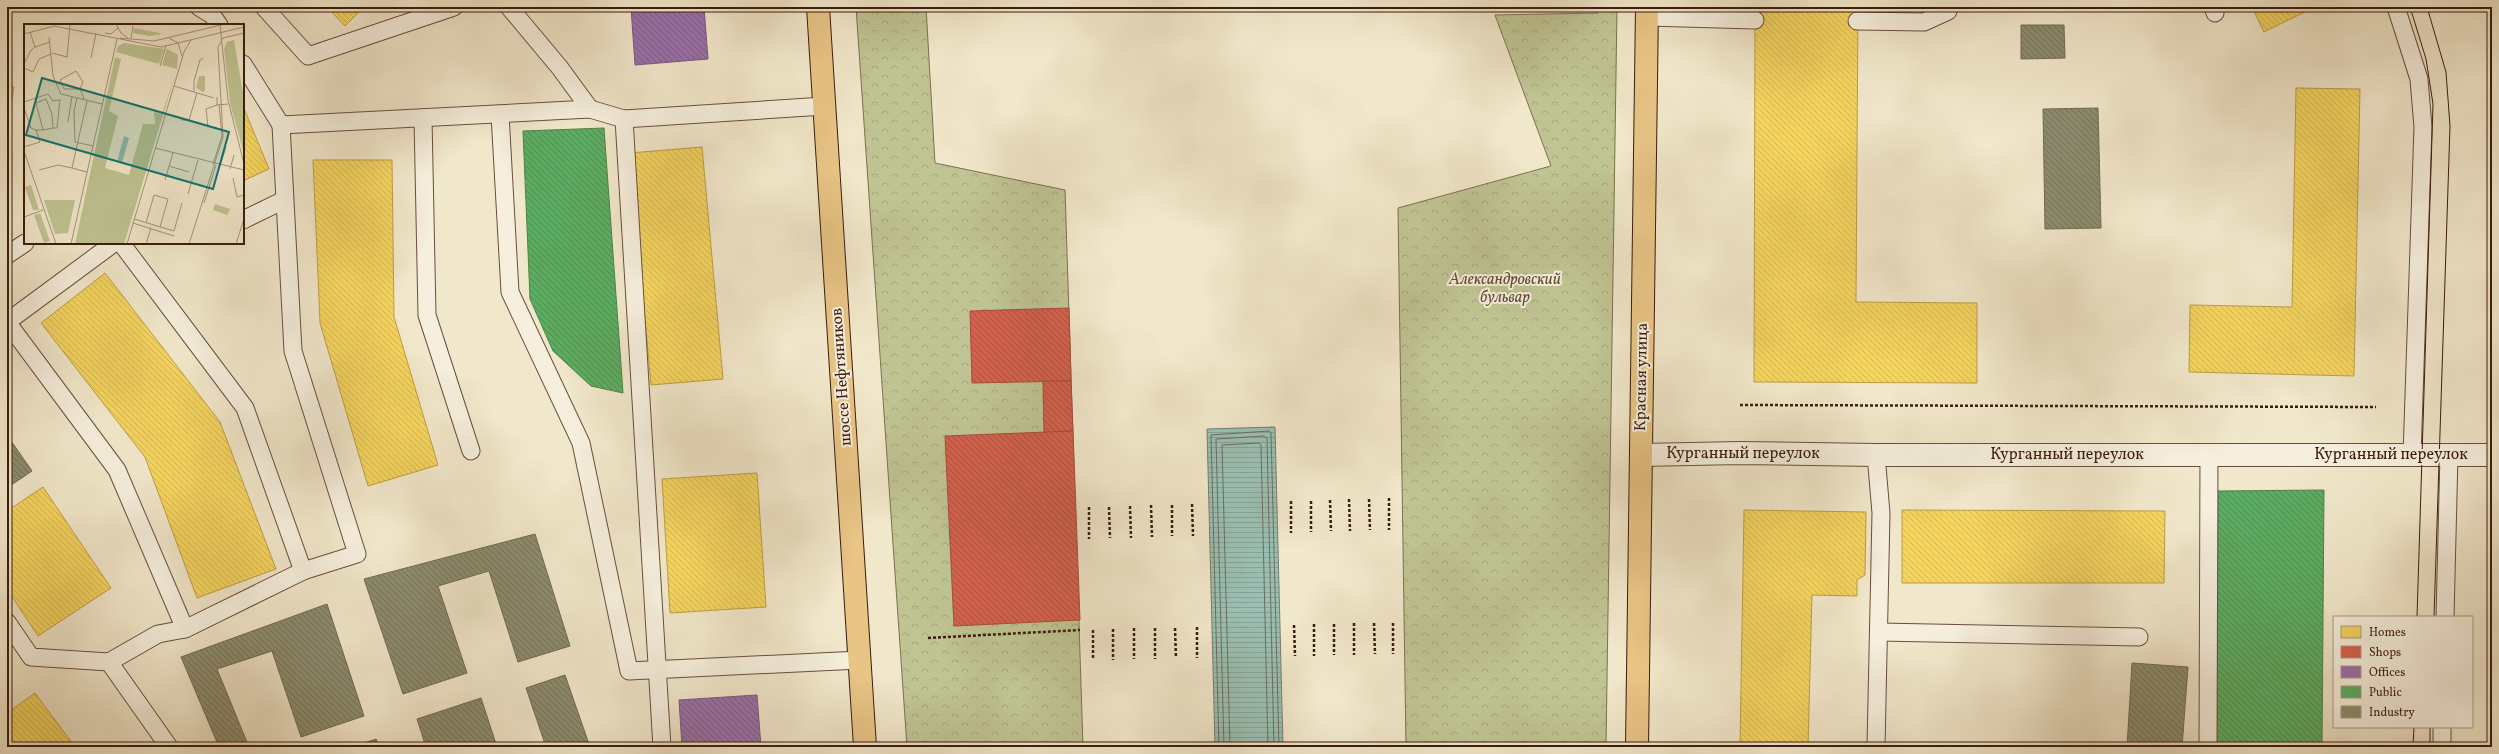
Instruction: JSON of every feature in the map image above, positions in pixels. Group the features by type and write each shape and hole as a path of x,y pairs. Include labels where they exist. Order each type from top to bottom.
{"main road":[{"name":"шоссе Нефтяников","path":"818,7 865,747"},
{"name":"Красная улица","path":"1637,747 1647,12"}],"street":[{"name":"Курганный переулок","path":"1641,455 1740,453 1876,455 2492,455"}],"lane":[{"path":"199,7 212,15 218,24"},
{"path":"264,7 308,56 454,7"},
{"path":"509,7 560,68 590,110"},
{"path":"1858,21 1924,22 1948,11 1949,7"},
{"path":"2396,7 2419,79 2423,127 2412,456"},
{"path":"1647,12 1755,20"},
{"path":"7,622 31,657 109,662 158,634 185,629 303,571 357,554 293,351 281,125 244,66"},
{"path":"281,125 590,110 624,119 824,106"},
{"path":"500,114 510,292 581,443 628,671 860,660"},
{"path":"423,118 427,315 471,451"},
{"path":"624,119 656,670 662,747"},
{"path":"244,220 284,200"},
{"path":"7,255 24,244"},
{"path":"113,244 7,322 117,470 185,629"},
{"path":"122,244 245,408 303,571"},
{"path":"2208,454 2208,747"},
{"path":"1876,455 1881,513 1876,747"},
{"path":"2445,616 2449,455"},
{"path":"1879,632 2139,637"},
{"path":"109,662 170,747"},
{"path":"2442,728 2442,747"}],"path":[{"path":"1740,405 2376,407"},
{"path":"1389,498 1389,530"},
{"path":"1349,499 1350,531"},
{"path":"1368,499 1370,530"},
{"path":"1330,500 1331,531"},
{"path":"1291,501 1291,533"},
{"path":"1311,501 1311,532"},
{"path":"1192,504 1193,536"},
{"path":"1151,505 1152,537"},
{"path":"1172,505 1172,536"},
{"path":"1130,506 1131,538"},
{"path":"1088,507 1089,539"},
{"path":"1109,507 1110,538"},
{"path":"1354,623 1354,655"},
{"path":"1374,623 1375,654"},
{"path":"1393,623 1394,654"},
{"path":"1314,624 1314,656"},
{"path":"1334,624 1334,655"},
{"path":"1294,625 1295,656"},
{"path":"1197,627 1197,658"},
{"path":"1134,628 1134,659"},
{"path":"1155,628 1155,659"},
{"path":"1175,628 1176,658"},
{"path":"1113,629 1113,660"},
{"path":"928,638 1080,630"},
{"path":"1093,630 1093,660"}],"green space":[{"path":"856,7 926,7 935,163 1065,190 1083,747 907,747"},
{"name":"Александровский бульвар","path":"1597,7 1617,7 1606,747 1406,747 1398,208 1551,166 1495,15 1597,13"}],"water":[{"path":"1275,427 1283,747 1215,747 1207,429"}],"building: Homes":[{"path":"327,7 364,7 345,26"},
{"path":"1755,7 1858,7 1856,302 1977,303 1977,383 1754,382"},
{"path":"2252,7 2315,7 2264,32"},
{"path":"7,86 14,87 7,132"},
{"path":"2296,88 2360,89 2354,376 2189,372 2190,305 2292,307"},
{"path":"244,108 269,169 244,181"},
{"path":"702,147 723,379 651,385 630,153"},
{"path":"313,160 392,160 394,317 438,465 368,486 320,323"},
{"path":"105,273 220,422 276,569 197,598 145,457 41,323"},
{"path":"757,473 766,607 670,613 662,479"},
{"path":"43,487 111,588 38,636 7,589 7,511"},
{"path":"1744,510 1866,512 1865,575 1857,580 1857,596 1812,595 1808,747 1740,747"},
{"path":"1902,510 2165,511 2164,583 1902,583"},
{"path":"35,693 75,747 7,747 7,713"}],"building: Shops":[{"path":"1069,308 1071,381 972,383 970,311"},
{"path":"1043,381 1071,381 1073,431 1044,433"},
{"path":"1073,431 1080,620 954,626 945,436"}],"building: Offices":[{"path":"631,7 704,7 708,59 635,65"},
{"path":"757,695 761,747 682,747 679,700"}],"building: Public":[{"path":"604,128 623,393 591,386 553,351 530,299 523,131"},
{"path":"2324,490 2322,747 2217,747 2218,491"}],"building: Industry":[{"path":"2021,25 2064,25 2065,58 2021,59"},
{"path":"2098,108 2101,228 2045,229 2043,109"},
{"path":"7,435 32,471 7,488"},
{"path":"535,534 570,646 518,662 489,571 438,586 467,673 403,694 364,579"},
{"path":"327,604 364,716 301,737 272,651 217,669 249,747 219,747 181,657"},
{"path":"2132,663 2188,667 2182,747 2127,747"},
{"path":"565,675 590,747 546,747 526,688"},
{"path":"481,698 497,747 426,747 417,719"},
{"path":"376,739 379,747 352,747"}],"tram line":[{"path":"2410,7 2426,59 2433,104 2417,616"},
{"path":"2427,7 2446,72 2450,126 2434,616"},
{"path":"2413,747 2414,728"},
{"path":"2430,728 2430,747"}]}
